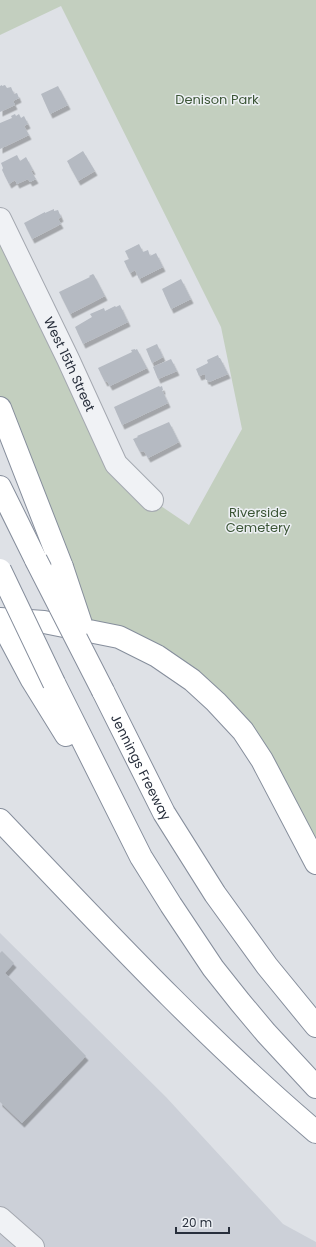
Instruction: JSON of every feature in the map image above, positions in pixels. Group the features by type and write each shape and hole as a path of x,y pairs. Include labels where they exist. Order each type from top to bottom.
{"highway":[{"path":"0,408 62,567 103,692"},
{"name":"Jennings Freeway","path":"0,487 164,813 215,894 267,966 316,1026"},
{"path":"0,570 54,683 141,857"},
{"path":"0,620 32,680 171,905 213,968 266,1033 316,1087"},
{"path":"0,620 44,622 119,638 157,656 192,680 216,702 243,731 262,760 316,863"},
{"path":"0,820 163,990 256,1079 316,1132"}],"street":[{"name":"West 15th Street","path":"0,219 68,359 116,464 152,500"},
{"path":"0,1218 33,1247"}],"shaded area":[{"path":"0,933 166,1097 283,1224 316,1242 316,1247 0,1247"}],"green space":[{"path":"0,0 316,0 316,863 216,702 79,620 0,408 0,219 116,464 152,500 189,525 242,429 221,327 61,6 0,35"}],"building":[{"path":"5,85 7,88 11,87 14,94 17,93 19,98 13,101 15,105 0,112 0,86"},
{"path":"58,86 68,105 50,114 41,94"},
{"path":"15,114 16,116 19,114 21,118 24,116 28,124 24,126 29,135 0,149 0,123 12,118 11,116"},
{"path":"83,151 95,171 78,181 67,161"},
{"path":"17,155 20,161 26,157 33,170 31,171 36,179 30,182 28,179 17,184 15,180 9,184 2,170 3,168 1,163"},
{"path":"54,209 54,211 58,210 61,217 58,219 61,224 32,239 24,223"},
{"path":"139,244 143,252 148,250 150,256 156,253 163,267 139,279 135,270 130,273 124,261 129,259 125,251"},
{"path":"93,274 105,296 70,314 59,292 90,277 89,276"},
{"path":"181,279 191,299 171,309 162,289"},
{"path":"120,305 128,322 83,344 75,327 92,317 90,314 104,308 105,311"},
{"path":"157,344 163,357 152,363 146,349"},
{"path":"137,349 147,368 110,386 107,381 105,382 98,368 132,352 131,350"},
{"path":"218,355 228,374 209,382 206,380 205,374 199,376 196,369 208,363 207,360"},
{"path":"171,359 177,371 158,379 153,367"},
{"path":"159,386 162,386 162,390 168,403 122,425 114,407"},
{"path":"169,422 179,442 148,458 144,451 140,452 133,439"},
{"path":"2,951 14,963 5,973 86,1056 22,1123 0,1102 0,953"}],"park label":[{"name":"Denison Park","path":"217,99"},
{"name":"Riverside Cemetery","path":"258,520"}]}
